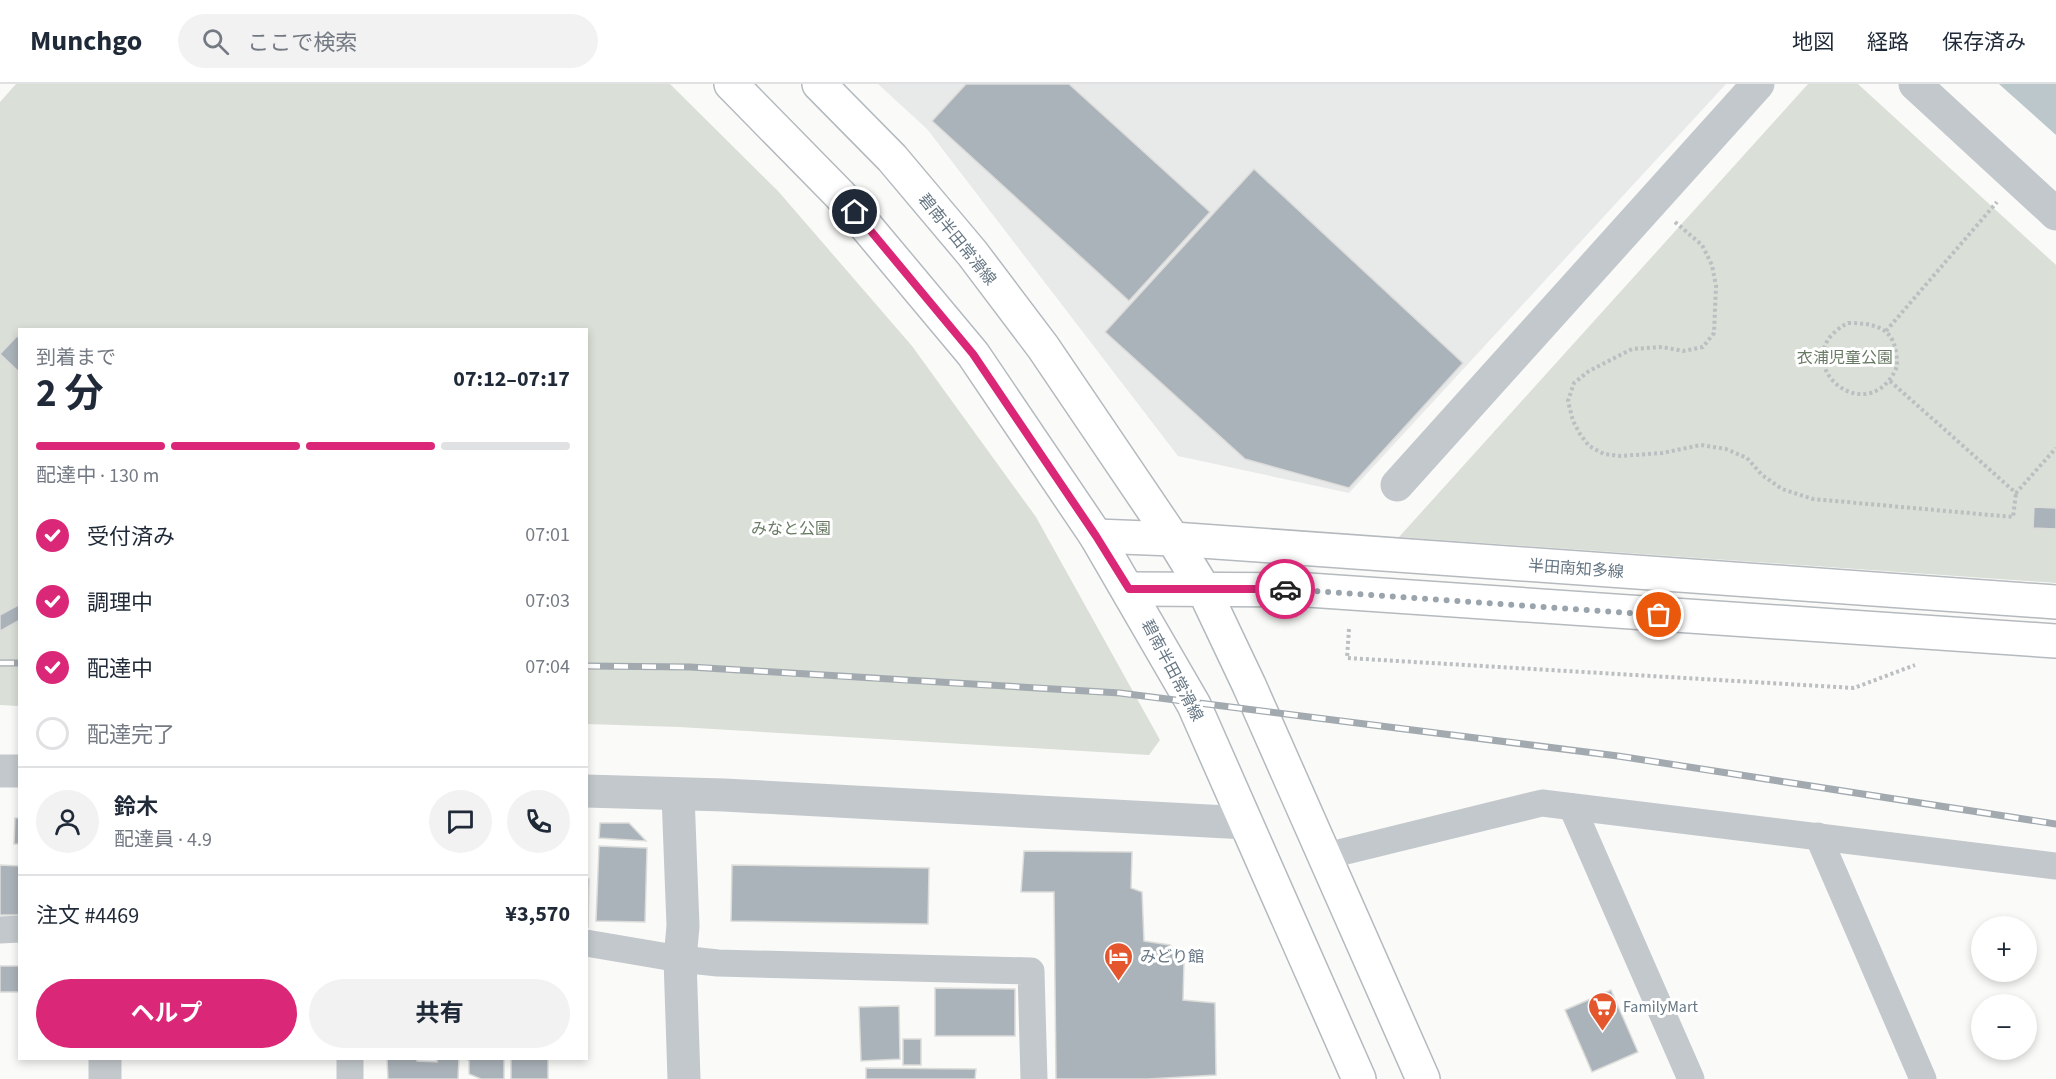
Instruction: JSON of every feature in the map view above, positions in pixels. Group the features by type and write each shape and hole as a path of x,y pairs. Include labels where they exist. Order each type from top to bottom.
{"main road":[{"name":"碧南半田常滑線","path":"731,84 840,195 973,354 1096,536 1129,589 1194,705 1359,1079"},
{"name":"碧南半田常滑線","path":"819,84 892,158 972,253 1043,347 1173,539 1203,588 1326,856 1423,1079"},
{"name":"半田南知多線","path":"1096,536 1173,539 2056,602"},
{"path":"1129,589 1308,590 2056,641"}],"street":[{"path":"1397,485 1758,84"},
{"path":"1915,84 2056,214"},
{"path":"0,771 18,771"},
{"path":"588,791 724,795 1246,823"},
{"path":"678,795 683,926 680,959 684,1079"},
{"path":"1326,856 1542,803 2056,866"},
{"path":"1572,807 1692,1079"},
{"path":"1818,836 1923,1079"},
{"path":"0,930 18,929"},
{"path":"588,944 718,963 1031,970 1034,1079"},
{"path":"105,1060 105,1079"},
{"path":"350,1060 350,1079"}],"path":[{"path":"1886,331 2000,198"},
{"path":"1674,222 1702,245 1712,265 1716,286 1714,333 1703,347 1683,351 1662,347 1632,349 1589,371 1574,383 1568,401 1573,421 1589,446 1604,454 1621,456 1662,453 1701,445 1726,449 1747,458 1762,475 1782,489 1813,499 2013,517 2016,493 2056,448"},
{"path":"1848,323 1868,323 1886,331 1896,345 1898,365 1890,381 1872,393 1851,393 1833,382 1823,366 1824,348 1834,330 1848,323"},
{"path":"1890,381 2016,493"},
{"path":"1349,629 1347,658 1358,659 1854,688 1917,664"}],"shaded area":[{"path":"878,84 1726,84 1349,493 1178,456 927,129"},
{"path":"1999,84 2056,84 2056,135"}],"green space":[{"name":"みなと公園","path":"16,84 670,84 778,191 912,346 1036,517 1160,740 1149,755 679,727 588,724 588,328 18,328 18,706 0,705 0,102"},
{"name":"衣浦児童公園","path":"1808,84 1858,84 2056,265 2056,583 1399,537"}],"building":[{"path":"966,84 1069,84 1210,212 1129,301 932,121"},
{"path":"1254,169 1463,363 1349,488 1245,459 1105,332"},
{"path":"17,336 18,371 0,354"},
{"path":"2034,507 2056,508 2056,529 2033,528"},
{"path":"18,605 18,621 0,631 0,615"},
{"path":"15,818 18,818 18,844 14,844"},
{"path":"600,823 629,823 646,841 599,838"},
{"path":"599,846 647,848 645,922 596,921"},
{"name":"みどり館","path":"1024,851 1132,852 1131,888 1142,892 1144,941 1170,945 1184,961 1183,1000 1215,1003 1216,1075 1148,1079 1056,1079 1054,892 1021,892"},
{"path":"0,865 18,866 18,915 0,915"},
{"path":"732,865 929,868 928,924 731,921"},
{"path":"588,879 589,879 588,927"},
{"path":"0,966 18,966 18,992 0,992"},
{"path":"935,988 1015,989 1015,1036 935,1036"},
{"name":"FamilyMart","path":"1611,990 1638,1052 1592,1072 1565,1010"},
{"path":"899,1006 900,1059 861,1061 859,1007"},
{"path":"903,1039 921,1039 921,1065 903,1065"},
{"path":"387,1060 437,1062 437,1060 459,1060 458,1079 388,1079"},
{"path":"468,1060 504,1060 504,1079 481,1079 469,1074"},
{"path":"511,1060 548,1060 548,1079 511,1079"},
{"path":"866,1068 976,1069 975,1079 866,1079"}],"railway":[{"path":"0,663 18,663"},
{"path":"588,666 690,667 1120,693 1618,756 2056,824"}],"way so far":[{"path":"1285,589 1659,615"}],"place":[{"name":"みどり館","path":"1119,982"},
{"name":"FamilyMart","path":"1602,1032"}],"route":[{"path":"855,212 973,354 1096,536 1129,589 1285,589"}]}
